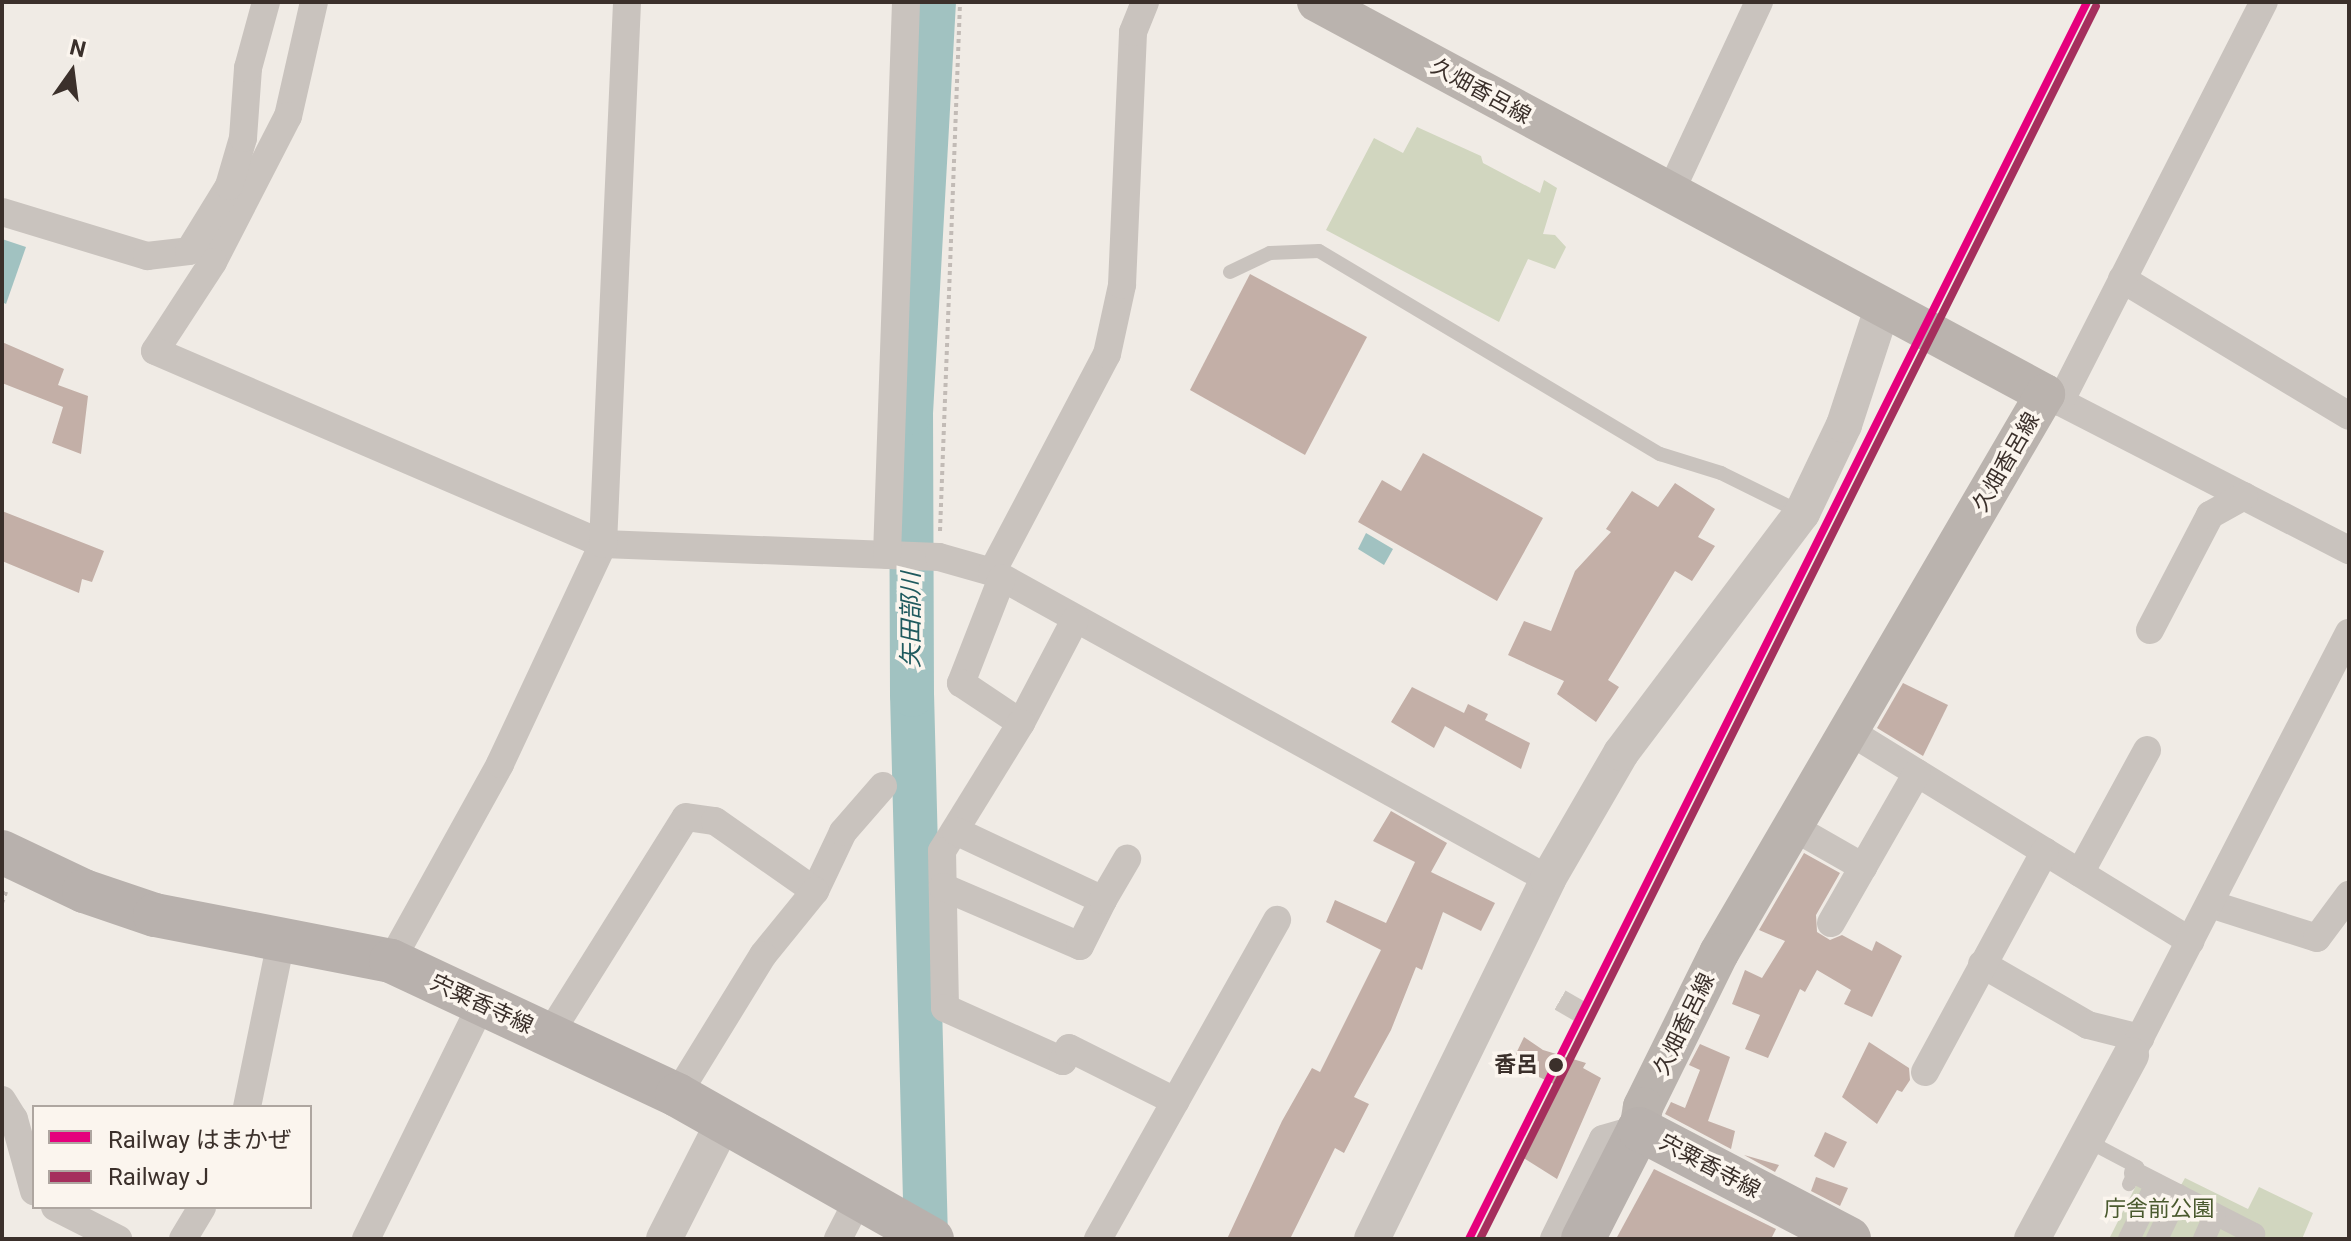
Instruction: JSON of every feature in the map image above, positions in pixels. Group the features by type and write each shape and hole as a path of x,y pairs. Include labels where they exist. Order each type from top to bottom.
{"main road":[{"name":"久畑香呂線","path":"1317,2 1669,195 2053,398 1849,731 1719,953 1643,1107 1639,1129"},
{"name":"宍粟香寺線","path":"2,852 84,891 155,915 282,937 391,961 677,1095 722,1125 860,1196 912,1233"},
{"name":"宍粟香寺線","path":"1583,1239 1639,1129 1849,1239"}],"street":[{"path":"155,351 182,288 189,251 229,186 243,138 248,68 266,2"},
{"path":"155,351 213,262 288,116 314,2"},
{"path":"391,961 500,764 603,544 627,2"},
{"path":"887,555 906,2"},
{"path":"1021,723 961,683 997,575 1107,354 1122,285 1133,32 1145,2"},
{"path":"1669,195 1759,2"},
{"path":"2264,2 2122,279 2053,398 2349,550"},
{"path":"2,212 147,256 189,251"},
{"path":"2122,279 2349,416"},
{"path":"1372,1239 1548,879 1621,753 1802,513 1844,425 1883,306"},
{"path":"155,351 603,544 939,557 997,575 1548,879"},
{"path":"2150,630 2210,515 2244,496"},
{"path":"1075,620 1021,723 942,851 945,1008 1063,1061 1069,1048 1175,1101"},
{"path":"2032,1239 2191,941 2349,633"},
{"path":"1849,731 2191,941"},
{"path":"2080,873 2147,750"},
{"path":"1831,923 1917,773"},
{"path":"677,1095 763,955 815,891 843,832 883,786"},
{"path":"549,1035 686,817 715,821 815,891"},
{"path":"1793,827 1863,867"},
{"path":"956,831 1103,900"},
{"path":"1925,1072 2045,851"},
{"path":"943,887 1080,946 1127,859"},
{"path":"2210,904 2317,938 2349,895"},
{"path":"1098,1239 1277,920"},
{"path":"247,1105 282,937"},
{"path":"1982,964 2088,1025 2135,1046"},
{"path":"366,1239 481,1005"},
{"path":"2,1100 14,1119 32,1184"},
{"path":"664,1239 722,1125"},
{"path":"1554,1239 1603,1139 1639,1129"},
{"path":"2132,1178 2156,1184 2257,1237"},
{"path":"2129,1239 2156,1184"},
{"path":"2157,1239 2178,1195"},
{"path":"838,1239 860,1196"},
{"path":"59,1209 118,1239"},
{"path":"183,1239 201,1209"},
{"path":"2204,1239 2215,1214"}],"lane":[{"path":"1230,272 1270,253 1319,251 1660,454 1721,473 1802,513"},
{"path":"2086,1140 2137,1167 2132,1178"}],"path":[{"path":"939,557 960,2"}],"green space":[{"path":"1417,127 1481,156 1483,163 1540,193 1544,180 1557,188 1543,234 1555,235 1566,247 1555,269 1528,259 1499,322 1326,230 1374,138 1403,153"},
{"name":"庁舎前公園","path":"2144,1170 2180,1187 2185,1178 2248,1209 2259,1187 2313,1213 2302,1239 2109,1239"}],"water":[{"path":"2,239 26,247 6,304 2,302"},
{"path":"1366,533 1393,549 1384,565 1358,549"}],"building":[{"path":"1250,274 1367,337 1305,455 1190,390"},
{"path":"2,342 64,369 58,385 88,396 81,454 52,443 63,407 2,383"},
{"path":"1423,453 1543,518 1497,601 1358,522 1382,480 1401,491"},
{"path":"1675,483 1715,509 1698,537 1715,546 1692,581 1675,571 1608,680 1619,687 1596,722 1557,694 1564,681 1508,655 1524,621 1551,631 1575,571 1611,532 1606,529 1632,491 1658,507"},
{"path":"2,511 104,551 92,582 82,579 79,593 2,561"},
{"path":"1903,683 1948,705 1923,756 1877,728"},
{"path":"1412,687 1464,713 1468,704 1488,714 1485,720 1530,743 1521,769 1445,726 1434,748 1391,722"},
{"path":"1391,811 1447,843 1431,872 1495,903 1481,931 1443,912 1422,970 1416,967 1391,1030 1354,1097 1369,1104 1344,1153 1335,1148 1290,1239 1227,1239 1282,1121 1312,1068 1320,1072 1381,950 1326,922 1335,900 1386,923 1415,862 1373,841"},
{"path":"1804,853 1840,873 1816,915 1817,932 1830,940 1842,935 1872,951 1876,941 1902,956 1872,1017 1844,1004 1851,990 1817,970 1805,992 1800,989 1768,1058 1745,1049 1760,1015 1732,1004 1745,970 1762,978 1785,941 1759,930"},
{"path":"1524,1037 1543,1050 1586,1063 1583,1068 1601,1078 1557,1179 1522,1157 1556,1085 1511,1064"},
{"path":"1869,1042 1909,1068 1910,1080 1902,1092 1897,1090 1877,1124 1842,1097"},
{"path":"1700,1044 1730,1057 1708,1121 1735,1131 1731,1149 1665,1114 1671,1102 1685,1108 1700,1070 1689,1065"},
{"path":"1825,1132 1847,1142 1834,1168 1814,1156"},
{"path":"1744,1155 1779,1165 1775,1172"},
{"path":"1654,1169 1776,1229 1771,1239 1616,1239"},
{"path":"1816,1177 1848,1188 1840,1206 1811,1191"}],"waterway":[{"name":"矢田部川","path":"926,1239 912,695 911,413 934,2"}],"tunnel":[{"path":"1560,1000 1593,1019"}],"rail line":[{"name":"はまかぜ","path":"1469,1239 2087,2"},
{"name":"J","path":"1480,1239 2096,6"}],"place":[{"name":"香呂","path":"1556,1065"}]}
